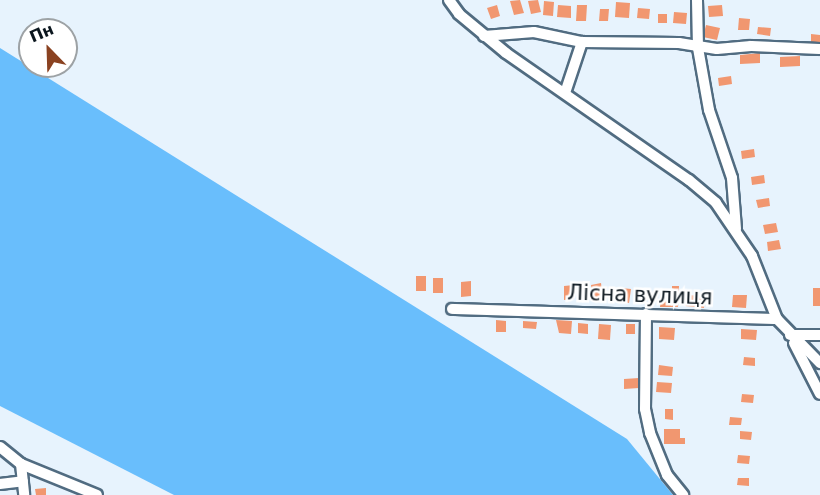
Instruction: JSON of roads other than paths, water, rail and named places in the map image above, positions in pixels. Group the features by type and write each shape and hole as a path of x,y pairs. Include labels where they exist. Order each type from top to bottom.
{"street":[{"path":"449,0 484,36 689,180 716,203 753,256 777,320 820,363"},
{"path":"697,0 698,48 710,110 732,178 736,229"},
{"path":"484,36 534,32 582,42 680,43 698,48 820,50"},
{"path":"565,93 582,42"},
{"name":"Лісна вулиця","path":"452,309 777,320"},
{"path":"646,314 645,409 650,433 667,475 682,495"},
{"path":"790,335 820,335"},
{"path":"790,335 820,394"},
{"path":"0,447 21,464 97,495"},
{"path":"21,464 24,495"},
{"path":"0,484 23,481"}]}
